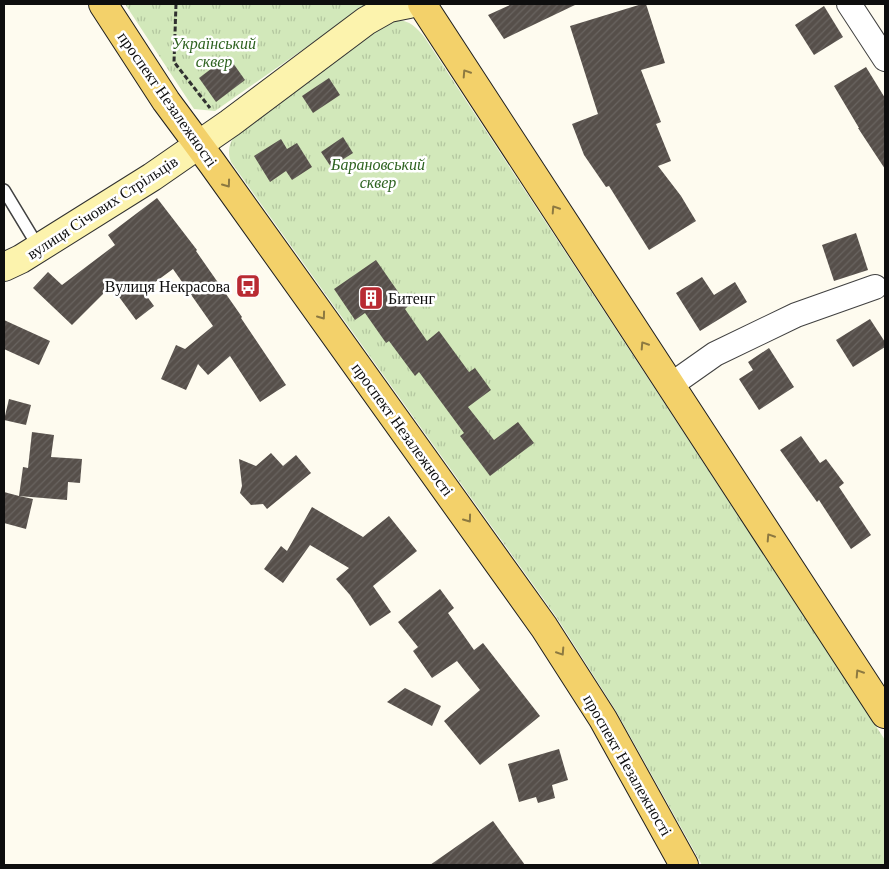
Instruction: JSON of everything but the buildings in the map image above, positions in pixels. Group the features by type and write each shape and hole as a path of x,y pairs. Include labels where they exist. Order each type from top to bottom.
{"main road":[{"name":"проспект Незалежності","path":"103,4 166,101 544,627 603,719 684,865"},
{"name":"вулиця Січових Стрільців","path":"4,267 21,259 152,177 230,124 366,21 389,8 409,4"},
{"path":"422,4 885,714"},
{"path":"4,278 39,248"}],"street":[{"path":"850,4 885,58"},
{"path":"671,385 715,354 796,315 875,287"}],"lane":[{"path":"4,190 39,248"}],"path":[{"path":"176,4 174,62 213,113"}],"green space":[{"name":"Український сквер","path":"125,4 368,4 215,111 194,109"},
{"name":"Барановський сквер","path":"396,20 405,21 413,25 425,38 885,740 885,865 702,865 616,711 557,618 231,162 229,147 237,133 389,22"}],"place":[{"name":"Вулиця Некрасова","path":"248,286"},
{"name":"Битенг","path":"371,298"}]}
